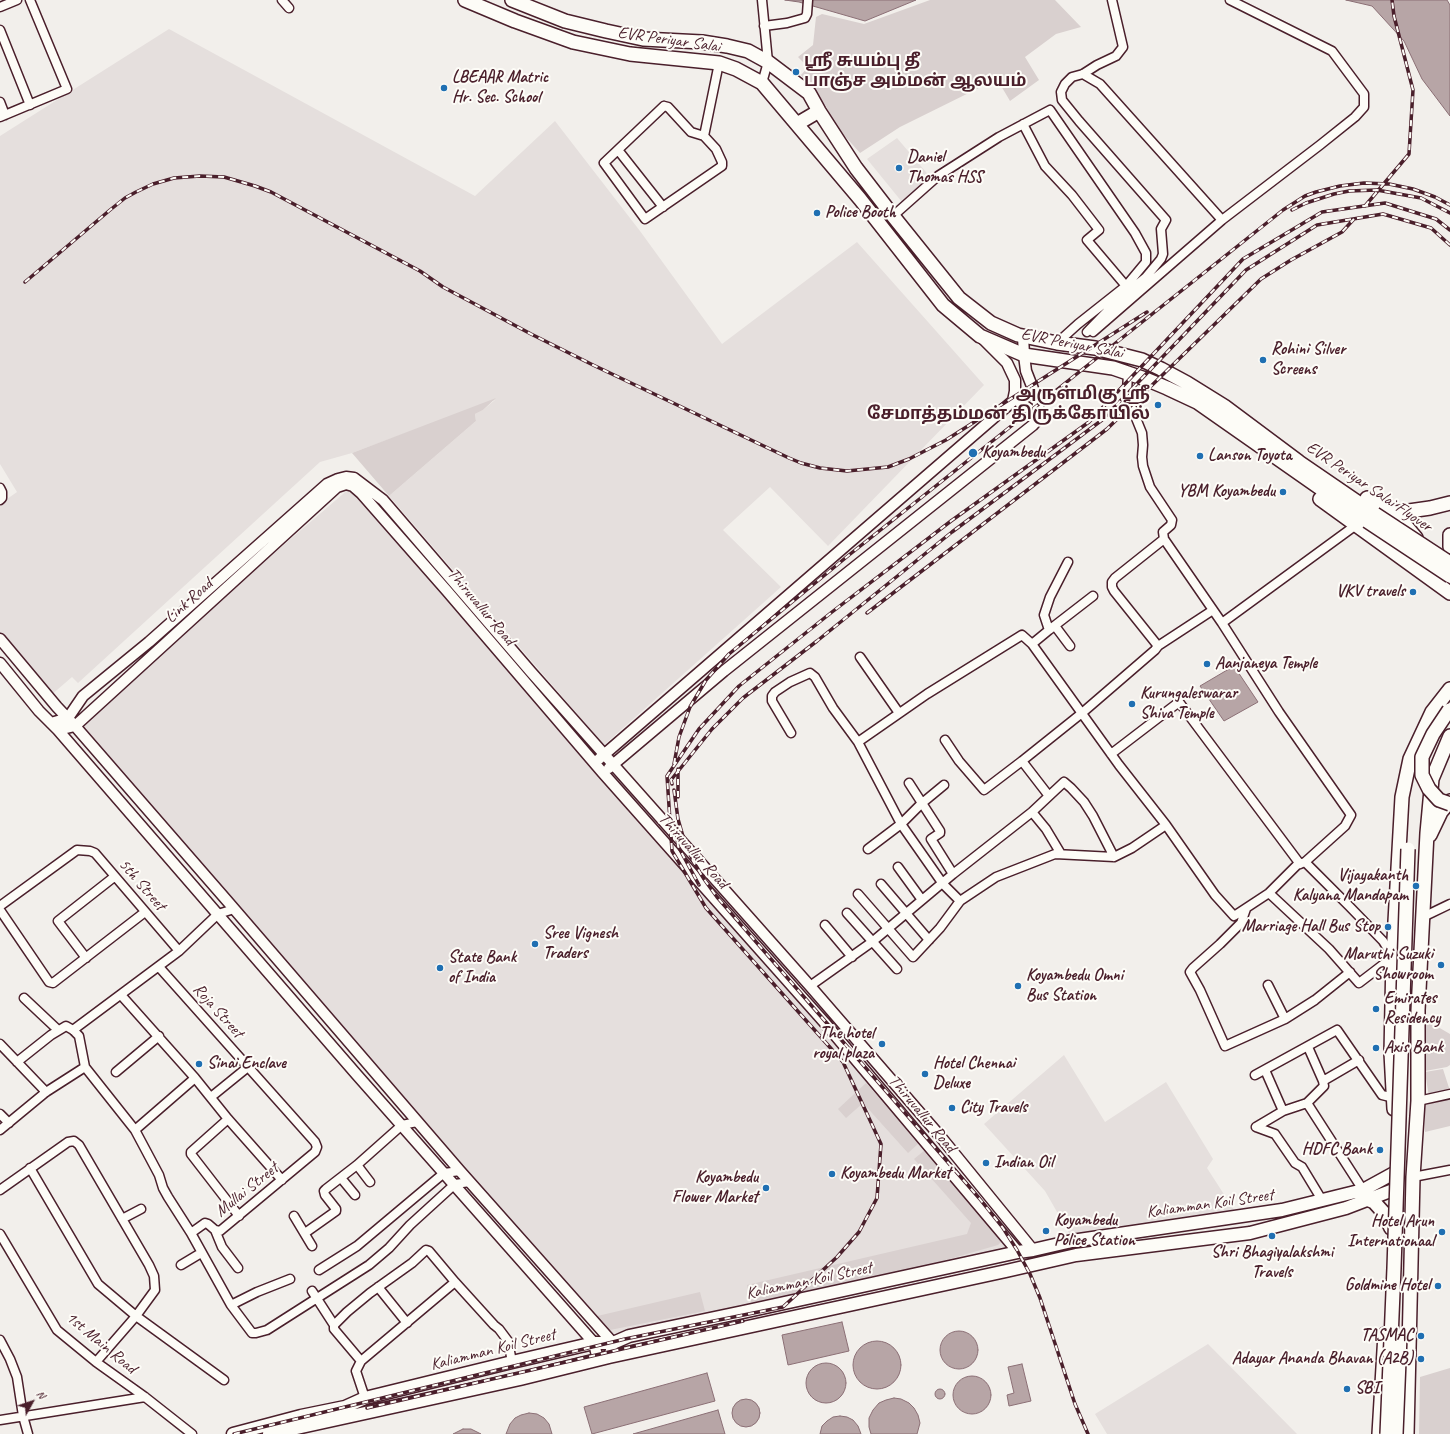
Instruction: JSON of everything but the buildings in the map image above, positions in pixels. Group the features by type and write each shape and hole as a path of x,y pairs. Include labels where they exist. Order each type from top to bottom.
{"main road":[{"name":"EVR Periyar Salai","path":"465,0 515,21 573,42 630,54 719,63 736,69 762,84 860,199 943,305 980,336 1024,355 1112,368 1148,380 1196,402 1284,457"},
{"name":"EVR Periyar Salai","path":"512,0 564,21 643,39 702,42 727,46 748,51 768,62 809,94 856,168 893,216 959,298 991,323 1023,336 1057,343 1095,348 1142,360 1187,383 1224,406 1284,457"},
{"path":"797,124 819,111"},
{"path":"1409,564 1416,549 1416,539 1395,513 1379,506 1303,456 1296,453 1284,457 1289,476 1409,564 1446,590 1450,594"},
{"name":"EVR Periyar Salai Flyover","path":"1284,457 1450,576"},
{"name":"EVR Periyar Salai Flyover","path":"1296,466 1450,564"},
{"path":"1395,513 1430,508 1450,502"},
{"path":"1450,535 1450,547"},
{"path":"1380,1434 1394,1174 1394,1098 1391,1053 1393,957 1402,797 1410,759 1432,712 1450,689"},
{"path":"1450,708 1433,734 1422,758 1422,775 1429,789 1439,800 1450,804"},
{"path":"1380,1418 1407,1428 1413,1177 1418,1100 1418,1010 1427,838 1432,779 1450,736"},
{"path":"1413,852 1417,850 1427,838 1441,812 1450,801"},
{"path":"1396,1434 1411,979 1413,852 1400,830"},
{"path":"1387,1434 1413,852"},
{"path":"1391,1053 1418,1057"},
{"name":"Kaliamman Koil Street","path":"269,1434 1076,1255 1250,1233 1346,1208 1394,1174"},
{"path":"1365,1194 1393,1190"},
{"path":"1365,1194 1384,1213 1391,1228"},
{"name":"Kaliamman Koil Street","path":"233,1434 300,1416 345,1407 365,1398 512,1362 594,1343 613,1343 629,1336 1018,1252 1072,1241 1282,1210 1322,1200 1365,1194"}],"street":[{"path":"0,7 16,0"},
{"path":"0,102 2,116 67,89 30,0"},
{"path":"282,0 289,8"},
{"path":"762,0 768,62 762,84"},
{"path":"764,26 788,23 805,18 807,14 808,0"},
{"path":"1112,0 1123,47 1116,56 1083,74 1072,77 1065,84 1061,92 1062,100 1166,220 1161,229 1161,259 1146,276 1120,299 1090,332 1222,220 1355,117 1364,107 1364,94 1332,51 1230,0"},
{"path":"1,34 30,105"},
{"path":"704,136 719,63"},
{"path":"1083,74 1100,84 1222,220"},
{"path":"665,106 668,107 691,132 704,136 716,149 722,162 722,166 646,218 644,218 604,164 665,106"},
{"path":"893,216 938,176 999,137 1050,110 1135,232 1146,253 1146,262 1126,286 1078,324 1057,343"},
{"path":"1023,124 1045,166 1072,195 1099,230 1087,240 1126,286"},
{"path":"618,150 663,207"},
{"path":"595,763 1013,401 1015,380 1006,363 980,336"},
{"path":"1023,336 1026,371 1037,399 1040,417"},
{"path":"1026,371 1032,365 1045,358"},
{"path":"858,742 926,694 1022,636 1032,644 1111,754 1166,825 1216,895 1234,916 1269,893 1345,826 1351,815 1279,712 1222,623 1164,539 1163,532 1171,525 1172,520 1150,487 1143,466 1142,433 1129,401 1127,392 1128,374"},
{"path":"1014,398 1040,417"},
{"path":"603,773 724,671 1033,425 1040,417"},
{"path":"55,727 68,718 83,696 155,637 249,555 298,508 327,484 346,477 354,478 382,500 604,755 810,986 940,1136 1033,1250"},
{"name":"Thiruvallur Road","path":"337,487 349,484 361,493 603,773 819,1016 1018,1252"},
{"name":"Link Road","path":"55,727 75,726 337,487"},
{"path":"0,488 2,492 2,498 0,500"},
{"path":"1222,623 1356,525"},
{"path":"1158,646 1114,591 1112,582 1164,539"},
{"path":"1068,562 1050,597 1044,615 1052,628 1070,646"},
{"path":"1032,644 1092,596"},
{"path":"945,740 959,761 984,790 1082,713 1158,646 1213,610"},
{"path":"0,639 57,707 234,909 417,1122 613,1343 604,1359 594,1343 352,1069 55,727 39,711 0,664"},
{"path":"860,657 899,713"},
{"path":"791,733 772,701 772,696 774,692 790,682 807,673 810,673 815,677 833,708 858,742 901,824 943,884 960,902"},
{"path":"1111,754 1179,702 1302,863 1349,906 1383,942 1393,957 1359,983 1329,949 1269,893"},
{"path":"1022,761 1049,796"},
{"path":"810,986 872,942 943,884 953,874 1032,812 1064,782 1084,802 1114,857"},
{"path":"909,783 921,804 940,831 940,833 931,839 953,874"},
{"path":"868,849 901,824 921,804 944,785"},
{"path":"1032,812 1046,829 1061,854"},
{"path":"858,894 913,957 940,928 960,902 996,877 1055,854 1114,857 1132,848 1166,825"},
{"name":"5th Street","path":"0,906 77,850 84,850 94,853 179,950"},
{"path":"898,867 922,900"},
{"path":"86,958 58,921 114,877"},
{"path":"881,884 905,914 929,940"},
{"path":"1423,917 1450,904"},
{"path":"73,1030 158,967 218,914 234,909"},
{"path":"1246,909 1241,923 1220,944 1192,968 1190,972 1200,990 1225,1046 1285,1019 1315,1000 1350,972"},
{"path":"0,910 50,983 55,982 145,912"},
{"path":"847,913 896,969"},
{"path":"826,925 852,957"},
{"name":"Roja Street","path":"158,967 315,1142 317,1147"},
{"path":"1268,985 1285,1019"},
{"path":"121,995 159,1036 228,1119 282,1180"},
{"path":"24,998 58,1030"},
{"path":"17,1062 58,1030 66,1026 73,1030 78,1036 85,1067 135,1130 159,1175 163,1188 191,1233 231,1305 252,1332 256,1333 267,1330 369,1265 389,1248 410,1225 455,1184 470,1182"},
{"path":"1255,1075 1337,1030 1382,1094 1394,1098"},
{"path":"116,1072 159,1036"},
{"path":"0,1044 46,1092"},
{"path":"1308,1047 1324,1086 1306,1103 1283,1111 1256,1127 1274,1134 1295,1164 1302,1167 1322,1200"},
{"path":"1323,1081 1359,1060"},
{"path":"0,1130 46,1092 85,1067"},
{"path":"211,1097 248,1067"},
{"path":"1265,1070 1283,1111"},
{"path":"135,1130 195,1078"},
{"path":"1418,1100 1450,1094"},
{"path":"1306,1103 1365,1194"},
{"path":"0,1114 9,1123"},
{"path":"228,1119 191,1153 239,1216"},
{"path":"305,1233 336,1211 325,1195 324,1191 357,1165 402,1125 417,1122"},
{"path":"0,1190 68,1142 74,1141 79,1145 149,1265 156,1281 155,1290 136,1316 96,1362"},
{"name":"Mullai Street","path":"191,1233 205,1223 215,1230 220,1231 315,1152 317,1147"},
{"path":"357,1165 370,1182"},
{"path":"30,1168 98,1284 136,1316 224,1380"},
{"path":"1413,1177 1450,1170"},
{"path":"320,1270 357,1246 444,1173 460,1171"},
{"path":"341,1178 355,1195"},
{"path":"122,1219 141,1210"},
{"path":"294,1216 312,1246"},
{"path":"215,1230 222,1247 238,1268"},
{"name":"1st Main Road","path":"0,1234 57,1330 96,1362 145,1397 192,1434"},
{"path":"334,1325 347,1312 427,1250 494,1326 500,1329 508,1341 512,1362"},
{"path":"181,1264 201,1253"},
{"path":"231,1305 257,1292 290,1279"},
{"path":"365,1398 356,1371 361,1362 455,1282"},
{"path":"378,1287 407,1323"},
{"path":"312,1291 334,1325 335,1332 361,1362"},
{"path":"0,1340 17,1377 23,1416 28,1434"},
{"path":"0,1420 145,1397"}],"shaded area":[{"path":"785,0 916,0 865,21 799,2"},
{"path":"930,0 1055,0 1081,27 1056,34 1025,57 1039,80 1010,101 997,79 900,127 860,153 834,124 826,106 801,75 808,67 798,57 813,45 816,17 822,14 864,24"},
{"path":"1346,0 1447,0 1450,5 1450,116 1422,79 1404,41 1372,6"},
{"path":"169,29 475,196 555,121 640,231 722,344 857,242 984,385 828,546 770,487 723,530 781,587 604,745 389,496 476,421 475,414 483,410 495,400 352,453 320,462 78,683 72,677 50,696 0,635 0,504 17,492 0,464 0,136"},
{"name":"Daniel Thomas HSS","path":"897,138 931,178 902,202 867,159"},
{"path":"496,398 483,410 475,414 476,421 389,496 352,453"},
{"path":"350,488 708,899 777,974 1009,1245 1004,1251 603,1336 75,724"},
{"path":"1234,666 1258,702 1224,721 1200,686"},
{"path":"1426,1020 1450,1034 1450,1065 1447,1067 1425,1071 1424,1048"},
{"path":"1064,1055 1105,1122 1166,1082 1213,1159 1207,1168 1236,1213 1072,1238 1045,1191 984,1124"},
{"path":"1443,1069 1450,1091 1429,1097 1425,1072"},
{"path":"866,1083 919,1143 908,1153 863,1103 846,1118 838,1109"},
{"path":"1450,1099 1450,1126 1425,1132 1425,1105"},
{"path":"925,1150 1005,1238 998,1245 783,1307 751,1302 747,1285 967,1234 971,1223 914,1159"},
{"path":"700,1292 705,1311 610,1330 606,1330 593,1317"},
{"path":"842,1322 849,1351 788,1365 782,1335"},
{"path":"959,1331 969,1334 975,1340 978,1350 975,1360 969,1366 959,1369 949,1366 943,1360 940,1350 943,1340 949,1334"},
{"path":"877,1341 886,1343 894,1348 899,1356 901,1365 899,1374 894,1382 886,1387 877,1389 868,1387 860,1382 855,1374 853,1365 855,1356 860,1348 868,1343"},
{"path":"1208,1344 1297,1434 1107,1434 1095,1414"},
{"path":"830,1363 837,1366 843,1372 846,1383 845,1391 837,1400 830,1403 822,1403 815,1400 807,1391 806,1379 809,1372 818,1364"},
{"path":"1022,1364 1031,1401 1009,1406 1007,1395 1014,1393 1008,1367"},
{"path":"1450,1368 1450,1434 1419,1434 1420,1377"},
{"path":"707,1373 715,1401 592,1434 584,1407"},
{"path":"972,1376 982,1379 988,1385 991,1395 988,1405 982,1411 972,1414 962,1411 956,1405 953,1395 956,1385 962,1379"},
{"path":"938,1389 942,1389 944,1390 944,1398 938,1399 935,1396 935,1392"},
{"path":"894,1398 901,1399 909,1403 914,1408 920,1423 917,1434 871,1434 869,1418 873,1410 879,1403"},
{"path":"746,1399 756,1403 760,1413 756,1423 746,1427 736,1423 732,1413 736,1403"},
{"path":"718,1410 725,1434 633,1434"},
{"path":"529,1413 537,1414 544,1418 549,1424 552,1434 506,1434 510,1424 515,1418"},
{"path":"840,1416 853,1420 858,1426 861,1434 820,1434 822,1426 827,1421 833,1417"},
{"path":"463,1429 471,1429 481,1434 453,1434"}],"railway":[{"path":"1365,206 1409,154 1413,90 1394,16 1392,0"},
{"path":"25,282 110,210 125,198 136,192 153,184 174,178 200,176 224,177 271,192 420,271 443,287 531,334 789,458 820,468 847,471 888,467 909,459 946,440 1147,312"},
{"path":"674,764 679,737 690,707 706,680 729,654 849,555 1283,210 1305,196 1316,192 1340,186 1364,183 1389,184 1413,189 1435,197 1450,205"},
{"path":"1292,210 1306,203 1334,194 1349,191 1377,190 1421,198 1450,213"},
{"path":"234,1434 625,1339 783,1307 837,1257 859,1232 877,1198 881,1144 843,1062 706,908 672,851 667,776 699,729 739,686 832,612 951,521 1089,422 1243,259 1322,212 1385,203 1436,219 1450,230"},
{"path":"672,784 671,780 712,729 743,698 817,641 952,532 1102,420 1246,270 1317,225 1383,214 1431,228 1450,245"},
{"path":"867,613 1107,429 1261,279 1291,260 1342,232 1354,219"},
{"path":"678,769 678,797"},
{"path":"674,790 678,819 684,840 693,861 717,897 979,1198 1003,1228 1030,1274 1040,1298 1075,1404 1088,1434"},
{"path":"676,830 678,846 699,885"},
{"path":"367,1408 743,1321"}],"place":[{"name":"ஶ்ரீ சுயம்பு தீ பாஞ்ச அம்மன் ஆலயம்","path":"796,72"},
{"name":"LBEAAR Matric Hr. Sec. School","path":"444,88"},
{"name":"Daniel Thomas HSS","path":"899,168"},
{"name":"Police Booth","path":"817,213"},
{"name":"Rohini Silver Screens","path":"1263,360"},
{"name":"அருள்மிகு ஸ்ரீ சேமாத்தம்மன் திருக்கோயில்","path":"1158,405"},
{"name":"Koyambedu","path":"973,453"},
{"name":"Lanson Toyota","path":"1200,456"},
{"name":"YBM Koyambedu","path":"1283,492"},
{"name":"VKV travels","path":"1413,592"},
{"name":"Aanjaneya Temple","path":"1207,664"},
{"name":"Kurungaleswarar Shiva Temple","path":"1132,704"},
{"name":"Vijayakanth Kalyana Mandapam","path":"1416,886"},
{"name":"Marriage Hall Bus Stop","path":"1388,927"},
{"name":"Sree Vignesh Traders","path":"535,944"},
{"name":"Maruthi Suzuki Showroom","path":"1441,965"},
{"name":"State Bank of India","path":"440,968"},
{"name":"Koyambedu Omni Bus Station","path":"1018,986"},
{"name":"Emirates Residency","path":"1376,1009"},
{"name":"The hotel royal plaza","path":"882,1044"},
{"name":"Axis Bank","path":"1376,1048"},
{"name":"Sinai Enclave","path":"199,1064"},
{"name":"Hotel Chennai Deluxe","path":"925,1074"},
{"name":"City Travels","path":"952,1108"},
{"name":"HDFC Bank","path":"1380,1150"},
{"name":"Indian Oil","path":"986,1163"},
{"name":"Koyambedu Market","path":"832,1174"},
{"name":"Koyambedu Flower Market","path":"766,1188"},
{"name":"Koyambedu Police Station","path":"1046,1231"},
{"name":"Hotel Arun Internationaal","path":"1442,1232"},
{"name":"Shri Bhagiyalakshmi Travels","path":"1272,1236"},
{"name":"Goldmine Hotel","path":"1438,1286"},
{"name":"TASMAC","path":"1421,1336"},
{"name":"Adayar Ananda Bhavan (A2B)","path":"1421,1359"},
{"name":"SBI","path":"1347,1389"}]}
